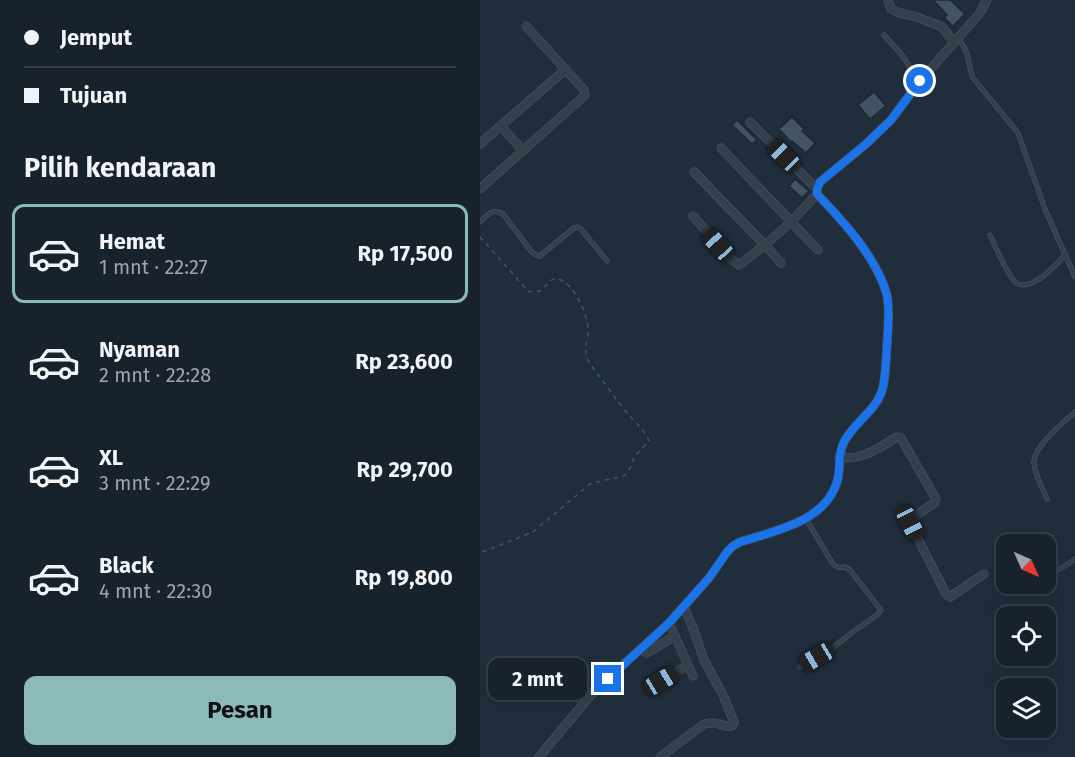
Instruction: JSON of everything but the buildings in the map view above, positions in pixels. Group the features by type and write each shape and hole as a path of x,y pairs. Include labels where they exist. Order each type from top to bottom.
{"street":[{"path":"888,0 891,9 942,27 956,40"},
{"path":"693,216 739,265 792,222 817,192 820,182 891,120 920,81 980,13 987,0"},
{"path":"480,189 585,95 584,90 526,26"},
{"path":"480,144 566,69"},
{"path":"539,757 596,690 684,607 733,546 795,524 816,511 832,492 837,481 839,457 850,431 875,405 882,390 888,322 887,296 878,273 853,233 750,122"},
{"path":"501,126 523,151"},
{"path":"722,148 818,250"},
{"path":"694,172 781,263"},
{"path":"839,457 850,459 859,457 901,438 936,499 934,503 911,519 910,523 946,594 950,597 984,574"},
{"path":"660,757 704,724 718,722 729,727 734,722 704,660 684,607"},
{"path":"669,623 693,676"},
{"path":"646,653 675,636"},
{"path":"661,681 688,665"}],"lane":[{"path":"884,35 920,81"},
{"path":"956,40 968,52 973,78 1018,133 1045,209 1075,277"},
{"path":"480,222 494,211 503,214 531,251 540,256 578,227 607,261"},
{"path":"990,235 1011,276 1018,284 1033,282 1047,274 1065,255"},
{"path":"1047,499 1034,465 1035,454 1075,412"},
{"path":"800,667 834,647 881,610 850,570 845,567 836,567 833,564 805,518"},
{"path":"1056,569 1060,569 1075,559"}],"path":[{"path":"480,237 528,291 536,293 555,279 559,279 572,289 581,304 588,328 585,346 587,358 649,441 634,457 626,474 590,484 533,532 480,553"}],"route":[{"path":"608,679 669,623 709,578 733,546 795,524 816,511 832,492 837,481 839,457 843,444 850,431 875,405 882,390 886,364 887,296 878,273 853,233 817,194 817,189 820,182 891,120 920,81"}]}
